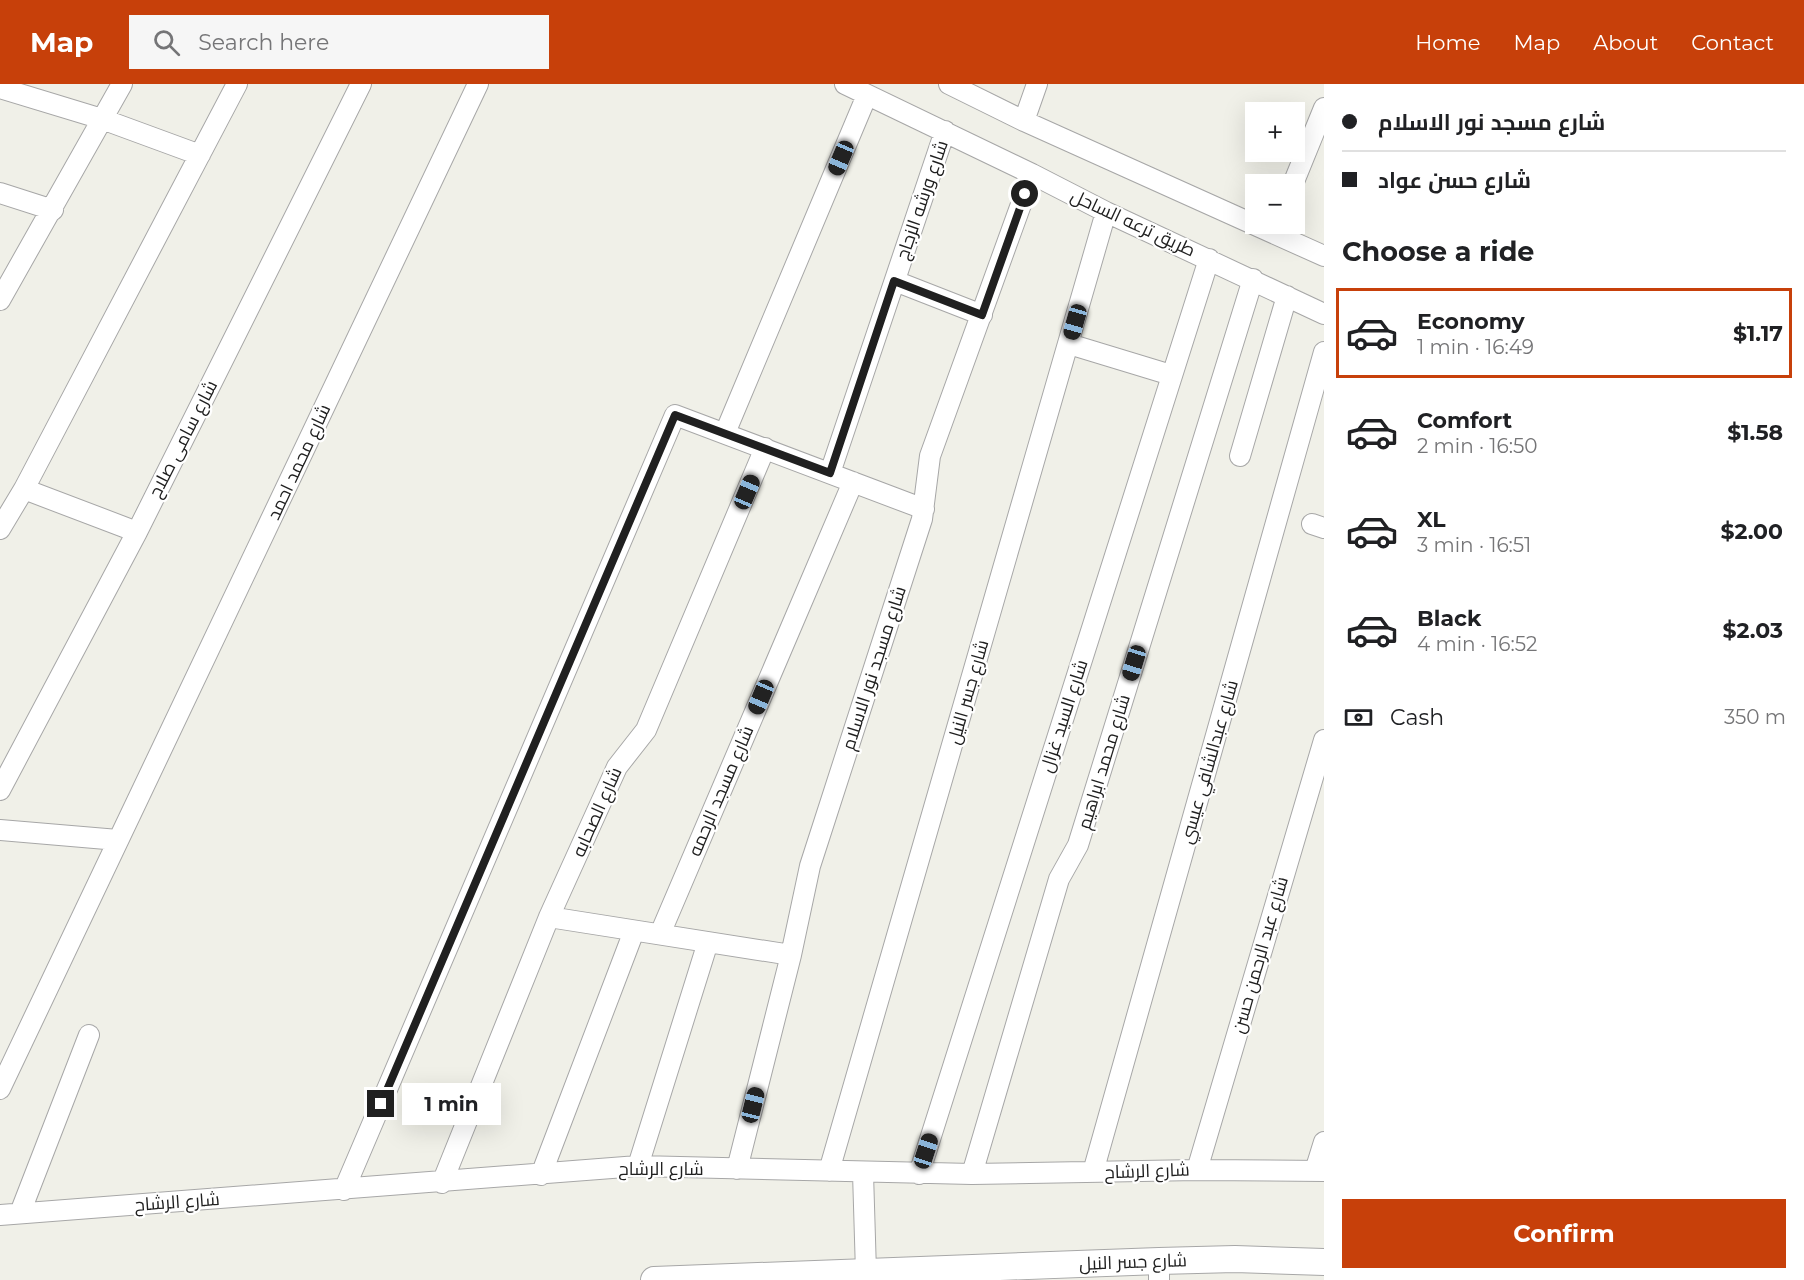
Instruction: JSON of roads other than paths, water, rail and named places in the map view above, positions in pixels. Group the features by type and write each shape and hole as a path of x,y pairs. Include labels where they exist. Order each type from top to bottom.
{"street":[{"path":"0,300 53,210 122,84"},
{"path":"0,529 24,489 237,84"},
{"name":"شارع سامى صلاح","path":"0,790 136,532 361,84"},
{"name":"شارع محمد احمد","path":"0,1089 5,1066 118,840 478,84"},
{"name":"طريق ترعه الساحل","path":"845,84 945,131 1106,212 1324,314"},
{"path":"949,84 1024,121 1245,215"},
{"path":"1024,121 1037,84"},
{"path":"0,88 102,119 200,155"},
{"path":"725,433 867,95"},
{"path":"1297,174 1324,108"},
{"name":"شارع ورشه الزجاج","path":"830,473 945,131"},
{"name":"شارع مسجد نور الاسلام","path":"737,1169 791,955 810,866 924,509 930,456 1032,174"},
{"path":"0,193 53,210"},
{"name":"شارع جسر النيل","path":"829,1171 1106,212"},
{"path":"1286,234 1324,256"},
{"name":"شارع السيد غزال","path":"919,1174 1209,259"},
{"name":"شارع محمد ابراهيم","path":"972,1174 1059,879 1078,844 1253,279"},
{"path":"894,281 982,315"},
{"path":"1240,456 1287,296"},
{"path":"1069,344 1171,375"},
{"name":"شارع عبدالشافي عيسي","path":"1094,1173 1324,352"},
{"path":"344,1190 675,415 924,509"},
{"name":"شارع الصحابه","path":"442,1183 549,917 617,767 646,730 765,448"},
{"name":"شارع مسجد الرحمه","path":"660,934 854,482"},
{"path":"24,489 136,532"},
{"name":"شارع عبد الرحمن حسن","path":"1197,1170 1324,740"},
{"path":"0,830 118,840"},
{"path":"549,917 791,955"},
{"path":"541,1175 634,930"},
{"path":"638,1167 708,942"},
{"path":"20,1214 89,1035"},
{"path":"1319,1171 1324,1142"},
{"name":"شارع الرشاح","path":"0,1215 638,1167 919,1174 1197,1170 1319,1171"},
{"path":"863,1173 866,1272"},
{"name":"شارع جسر النيل","path":"654,1280 866,1272 1159,1270 1235,1259 1324,1262"}]}
